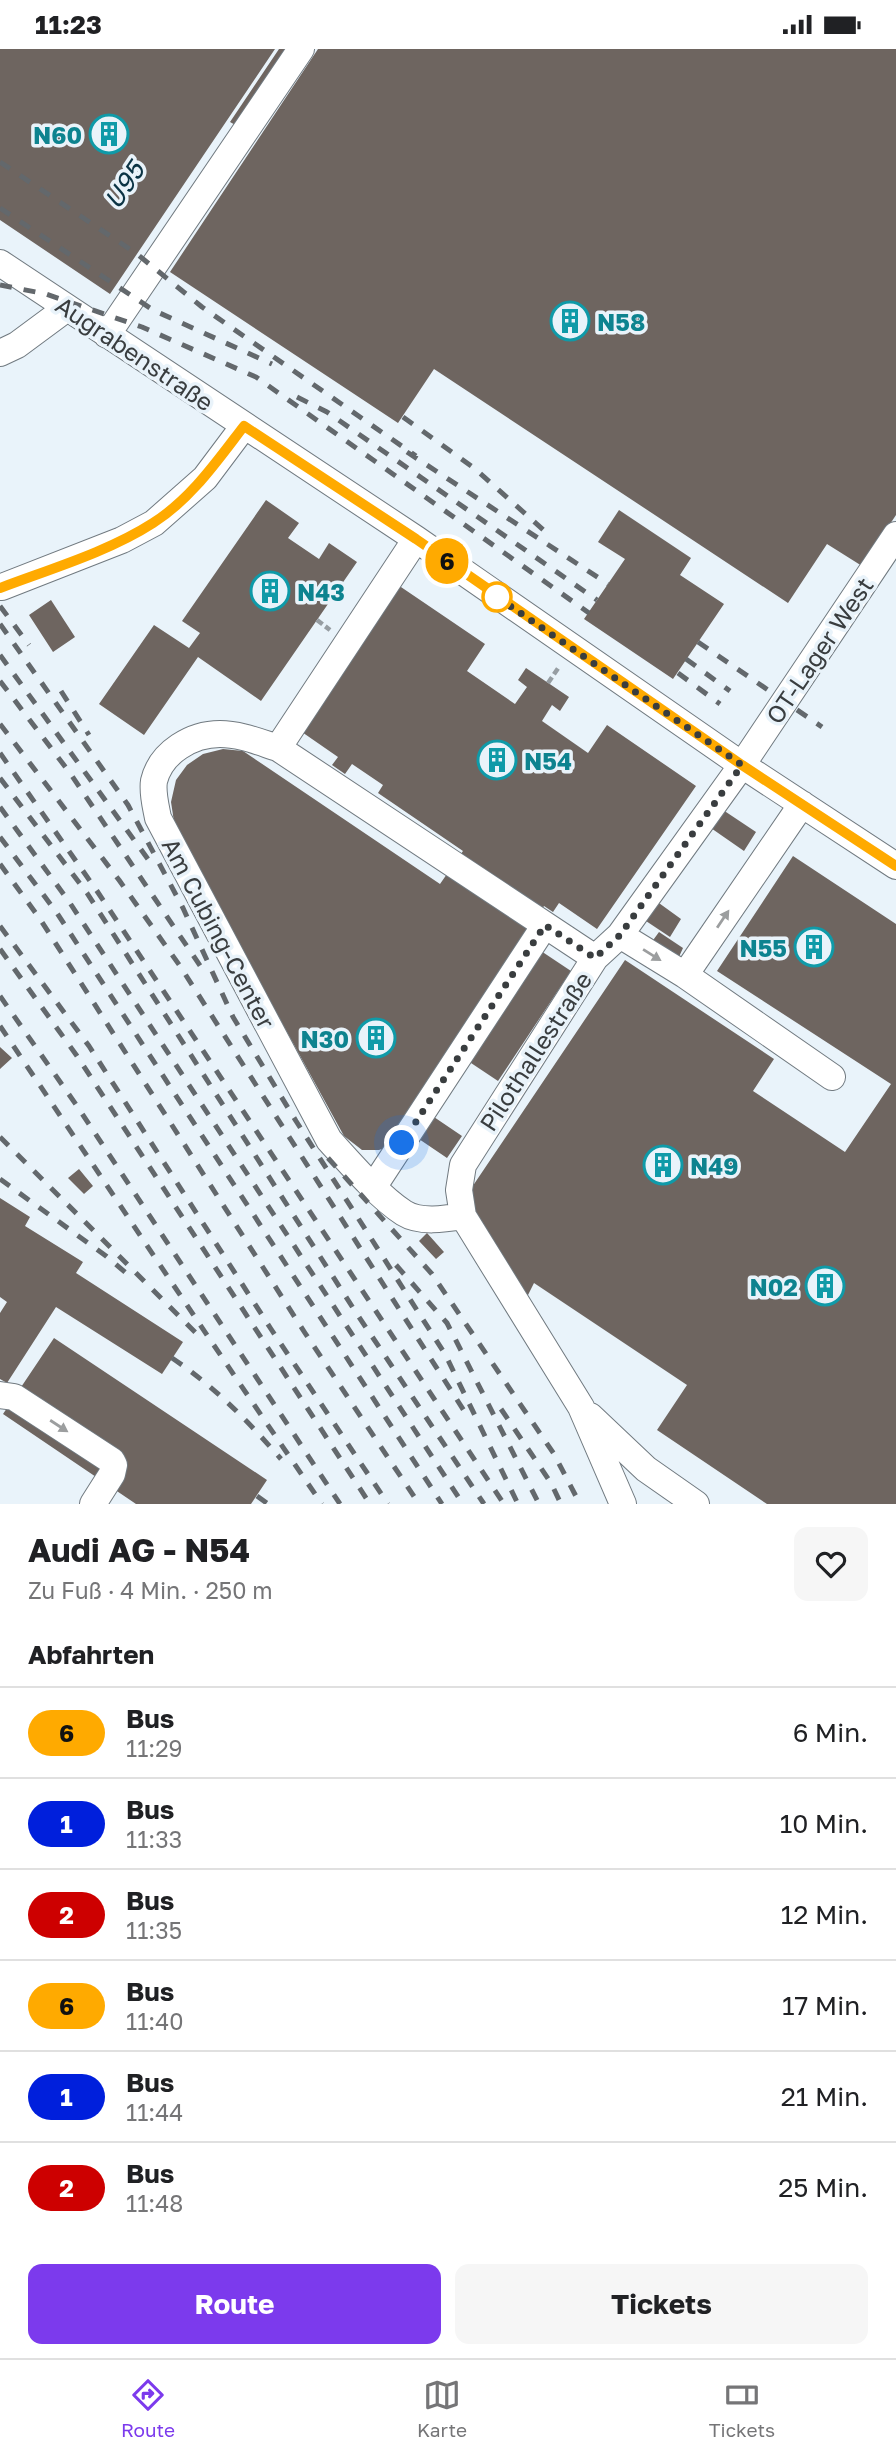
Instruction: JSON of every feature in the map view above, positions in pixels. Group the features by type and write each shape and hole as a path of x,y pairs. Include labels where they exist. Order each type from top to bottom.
{"lane":[{"path":"107,335 301,49"},
{"name":"Augrabenstraße","path":"0,263 416,539 742,765 896,866"},
{"path":"0,353 17,345 67,308"},
{"path":"2,587 122,540 154,523 205,478 244,426"},
{"name":"OT-Lager West","path":"742,765 896,535"},
{"path":"278,748 416,539"},
{"name":"Am Cubing-Center","path":"463,1216 436,1219 405,1214 374,1187 329,1140 158,818 154,782 159,769 166,758 182,744 202,736 238,736 278,748 595,958"},
{"name":"Pilothallestraße","path":"463,1216 459,1190 463,1165 595,958 620,935 742,765"},
{"path":"685,975 802,804"},
{"path":"374,1187 545,925"},
{"path":"620,935 685,975 832,1077"},
{"path":"463,1216 581,1407 623,1504"},
{"path":"0,1395 14,1397 111,1461 114,1465 111,1474 93,1504"},
{"path":"581,1407 646,1469 696,1504"}],"path":[{"path":"548,683 562,663"}],"building":[{"name":"N60","path":"0,49 275,49 110,294 0,220"},
{"path":"279,49 291,49 239,127 230,122"},
{"name":"N58","path":"318,49 896,49 896,515 862,566 827,544 788,603 434,369 398,423 170,272"},
{"name":"N43","path":"266,500 299,523 288,538 319,559 329,543 357,562 261,701 198,657 144,735 99,704 154,625 189,648 200,633 182,621"},
{"path":"619,510 691,558 680,575 724,604 673,679 584,619 625,559 598,542"},
{"path":"398,585 485,644 467,671 515,704 527,687 518,680 526,668 569,697 560,711 552,705 542,721 588,753 607,725 696,786 597,929 559,903 553,912 544,906 394,1145 379,1150 362,1150 344,1136 175,828 171,802 176,780 187,765 203,754 223,749 243,751 440,884 463,851 378,793 383,785 352,764 345,774 332,765 338,757 299,730"},
{"path":"51,600 75,637 53,652 29,615"},
{"path":"720,808 756,832 744,851 708,826"},
{"path":"793,856 896,924 896,1504 767,1504 657,1430 687,1385 534,1283 526,1299 466,1196 625,960 774,1059 753,1091 845,1152 891,1084 717,971"},
{"path":"652,898 681,919 670,937 640,917"},
{"path":"659,932 683,948 678,959 651,943"},
{"path":"541,951 571,971 498,1081 468,1061"},
{"path":"0,1047 12,1058 0,1069"},
{"path":"431,1115 462,1136 447,1158 416,1137"},
{"path":"79,1169 93,1186 84,1194 68,1178"},
{"path":"0,1198 30,1217 25,1226 83,1262 76,1273 183,1342 162,1374 56,1307 7,1383 0,1379 0,1313 7,1302 0,1297"},
{"path":"427,1233 444,1252 436,1259 419,1241"},
{"path":"54,1338 267,1480 251,1504 136,1504 3,1414"}],"railway":[{"path":"0,162 137,254 202,307 416,456"},
{"path":"0,208 153,310 272,364"},
{"path":"0,285 46,294 142,327 256,377 589,613"},
{"path":"297,397 327,412 597,600"},
{"path":"403,417 474,468 549,535"},
{"path":"407,452 608,584"},
{"path":"0,606 29,645"},
{"path":"0,624 128,805 183,908 233,1017 445,1354 518,1504"},
{"path":"698,642 822,727"},
{"path":"0,655 150,862"},
{"path":"686,659 730,691"},
{"path":"678,673 720,704"},
{"path":"0,681 70,773 203,970"},
{"path":"61,691 89,735"},
{"path":"0,724 119,880 180,966 468,1417"},
{"path":"0,753 97,891 504,1504"},
{"path":"0,778 87,893 355,1311 484,1504"},
{"path":"0,807 70,903 463,1504"},
{"path":"0,837 57,913 442,1504"},
{"path":"0,864 40,919 305,1333 419,1504"},
{"path":"0,926 89,1046 271,1329 388,1504"},
{"path":"0,949 77,1056 370,1504"},
{"path":"0,996 77,1106 340,1504"},
{"path":"0,1026 322,1504"},
{"path":"0,1137 200,1337"},
{"path":"328,1158 432,1274 554,1454 580,1504"},
{"path":"0,1179 126,1273"},
{"path":"396,1265 447,1323 539,1504"},
{"path":"172,1358 230,1405 281,1459"},
{"path":"501,1409 551,1483 561,1504"},
{"path":"257,1496 268,1504"}],"bus line":[{"name":"6","path":"0,588 122,540 154,523 205,478 244,426 416,539 742,765 896,866"}],"place":[{"name":"N60","path":"109,134"},
{"name":"N58","path":"570,321"},
{"name":"N43","path":"270,591"},
{"name":"N54","path":"497,760"},
{"name":"N55","path":"814,947"},
{"name":"N30","path":"376,1038"},
{"name":"N49","path":"663,1165"},
{"name":"N02","path":"825,1286"}],"route":[{"path":"402,1143 545,925 595,958 620,935 742,765 497,597"}],"water label":[{"name":"U95","path":"124,185"}]}
